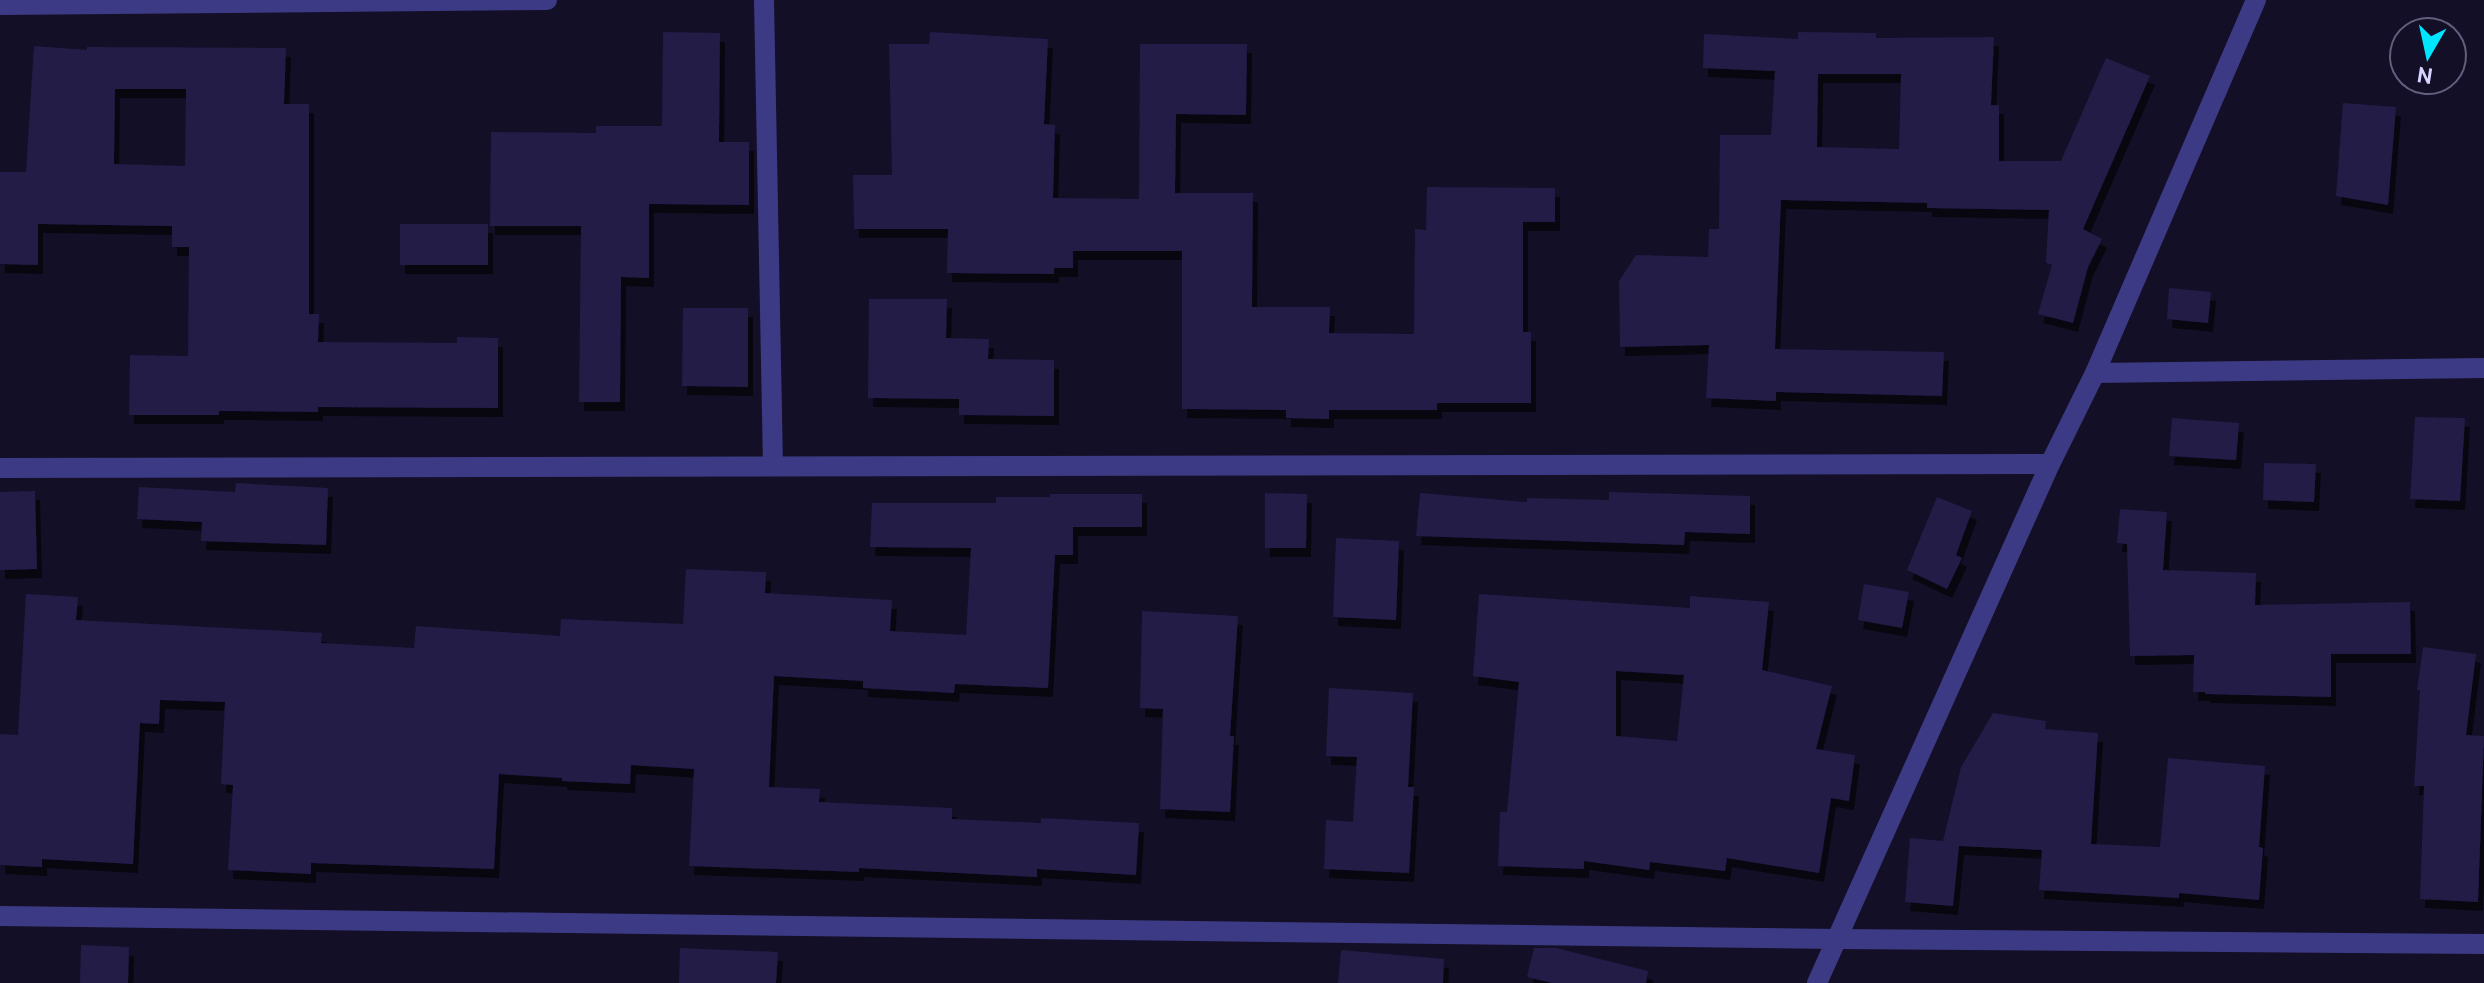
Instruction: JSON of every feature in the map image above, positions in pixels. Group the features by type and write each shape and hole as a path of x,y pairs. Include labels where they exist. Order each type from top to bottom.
{"street":[{"path":"0,5 547,0"},
{"path":"764,0 773,466"},
{"path":"1817,983 2050,464 2095,373 2256,0"},
{"path":"2095,373 2484,368"},
{"path":"0,468 2050,464"},
{"path":"0,916 2484,944"}],"building":[{"path":"663,32 720,33 719,142 749,142 749,205 649,204 649,278 621,277 620,402 579,402 581,226 490,226 491,132 596,133 596,126 662,126"},
{"path":"930,32 1048,39 1044,124 1055,125 1053,198 1139,199 1140,44 1247,44 1246,115 1176,114 1175,193 1253,193 1252,307 1330,307 1329,333 1414,334 1415,229 1426,230 1427,187 1555,188 1555,222 1523,222 1523,332 1531,332 1531,403 1437,403 1437,410 1329,410 1329,419 1286,418 1286,410 1182,409 1182,251 1073,251 1073,268 1054,268 1054,274 947,273 948,229 854,229 853,175 892,175 889,44 929,44"},
{"path":"1798,32 1876,33 1876,38 1994,37 1991,105 1999,105 1999,161 2061,161 2106,58 2150,76 2083,229 2102,239 2088,267 2073,323 2038,314 2052,265 2046,263 2049,210 1927,208 1927,203 1781,200 1775,349 1944,352 1942,396 1776,392 1776,401 1706,398 1709,345 1620,347 1619,281 1636,255 1708,257 1709,229 1719,229 1720,135 1771,135 1775,71 1703,68 1704,34 1798,39","holes":["1818,74 1901,74 1899,149 1817,147"]},
{"path":"34,46 87,50 87,47 286,48 284,104 309,104 309,314 319,314 318,342 457,343 457,337 498,338 498,408 318,407 318,412 219,411 219,415 129,415 130,355 188,356 189,247 172,247 172,226 38,224 38,265 0,264 0,172 26,172","holes":["115,89 186,89 185,166 114,164"]},
{"path":"2343,103 2396,107 2388,205 2336,196"},
{"path":"400,224 488,224 488,265 400,265"},
{"path":"2169,288 2211,292 2208,323 2167,319"},
{"path":"869,299 947,299 946,338 989,339 988,359 1054,360 1054,416 959,415 959,399 868,398"},
{"path":"683,308 748,308 748,387 682,386"},
{"path":"2415,417 2465,418 2460,501 2410,499"},
{"path":"2172,418 2239,423 2236,460 2169,456"},
{"path":"2264,463 2316,464 2314,502 2263,500"},
{"path":"236,483 328,488 326,545 201,541 202,522 137,519 139,487 235,492"},
{"path":"35,491 37,569 0,570 0,492"},
{"path":"1609,492 1750,496 1750,534 1685,532 1684,545 1416,536 1420,493 1527,502 1527,498 1609,500"},
{"path":"1265,493 1307,494 1306,548 1265,548"},
{"path":"1050,494 1142,494 1142,527 1073,527 1073,555 1055,555 1048,688 955,684 954,693 863,688 863,681 774,676 769,787 820,789 819,802 952,808 952,819 1041,823 1041,818 1139,823 1136,875 1037,869 1037,877 859,868 859,872 689,866 694,769 631,765 630,784 499,774 494,869 311,863 311,874 228,870 233,785 221,784 225,702 160,700 159,724 140,723 133,864 42,859 42,867 0,865 0,734 18,735 26,594 78,597 76,620 322,633 321,643 414,648 416,626 560,636 561,619 683,624 686,569 766,572 765,593 892,600 890,631 966,635 971,548 870,547 872,503 996,503 996,497 1050,497"},
{"path":"1937,497 1972,511 1956,555 1962,558 1947,589 1907,570"},
{"path":"2120,509 2167,512 2163,570 2256,573 2255,605 2410,602 2411,654 2331,654 2331,697 2193,692 2194,655 2130,656 2127,544 2117,543"},
{"path":"1336,538 1399,541 1396,620 1333,617"},
{"path":"1864,584 1909,592 1902,628 1858,620"},
{"path":"1479,594 1690,608 1690,596 1769,602 1762,670 1832,686 1816,749 1855,755 1849,801 1831,798 1819,873 1727,858 1725,871 1650,862 1649,870 1584,861 1584,869 1498,866 1500,812 1507,812 1519,682 1473,676","holes":["1616,671 1684,675 1677,741 1616,736"]},
{"path":"1142,611 1238,616 1230,736 1234,736 1230,812 1160,809 1163,709 1140,708"},
{"path":"2423,647 2476,654 2466,735 2484,736 2478,902 2420,899 2424,786 2414,786 2420,690 2417,690"},
{"path":"1329,688 1413,693 1408,787 1414,787 1409,873 1324,869 1326,820 1353,822 1357,757 1326,756"},
{"path":"1993,713 2046,721 2045,729 2098,733 2091,844 2160,847 2168,758 2265,766 2259,900 2179,893 2179,898 2039,890 2042,850 1959,846 1953,906 1905,902 1910,838 1943,841 1961,767"},
{"path":"81,945 129,947 128,983 80,983"},
{"path":"680,948 778,952 776,983 679,983"},
{"path":"1534,948 1556,948 1648,971 1646,983 1552,983 1527,977"},
{"path":"1341,950 1444,959 1443,983 1338,983"}]}
